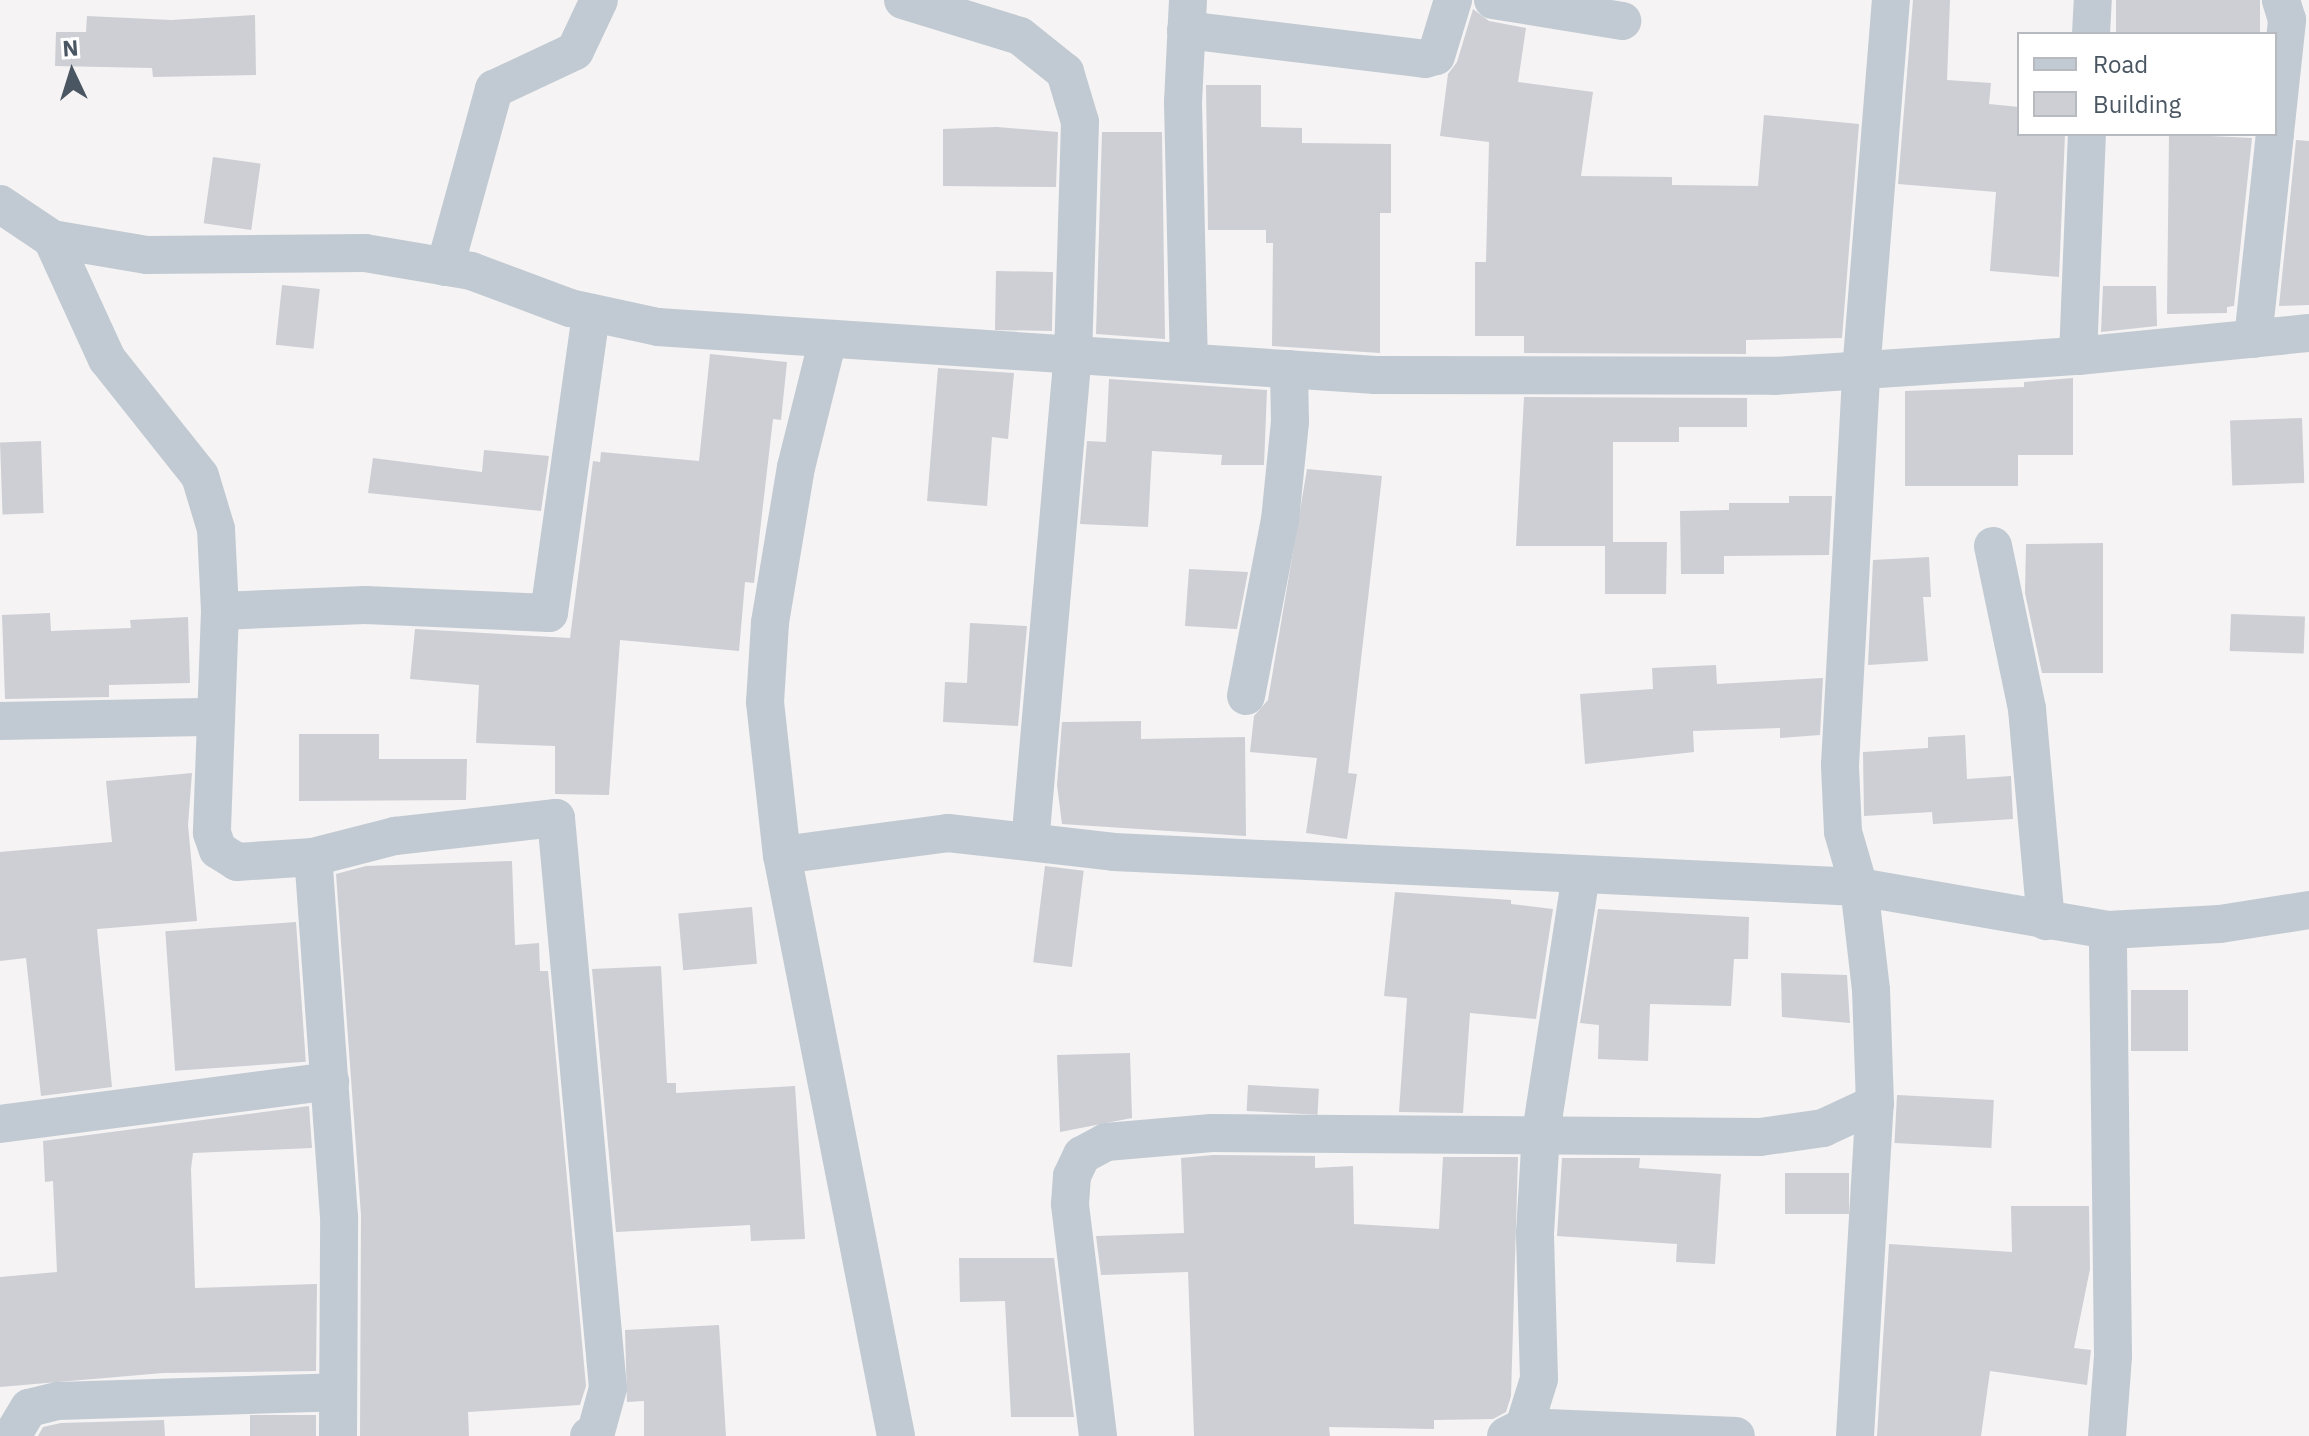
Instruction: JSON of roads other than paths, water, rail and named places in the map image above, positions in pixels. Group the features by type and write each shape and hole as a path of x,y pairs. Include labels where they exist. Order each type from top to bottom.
{"street":[{"path":"445,267 494,89 575,51 599,0"},
{"path":"903,0 1020,36 1065,72 1080,122 1073,352 1030,839"},
{"path":"1189,362 1187,15 1425,59 1436,56 1453,0"},
{"path":"1493,0 1622,21"},
{"path":"1855,1436 1875,1104 1859,887 1843,832 1840,765 1861,372 1891,0"},
{"path":"2091,32 2093,0"},
{"path":"2277,115 2287,20 2281,0"},
{"path":"2078,356 2087,136"},
{"path":"2253,339 2275,136"},
{"path":"0,204 52,239 147,255 365,253 445,267 591,313 658,327 1073,352 1289,369 1488,379 1861,372 2078,356 2309,333"},
{"path":"52,239 107,359 200,476 216,529 220,611 212,833 218,850 237,862 313,857 395,836 556,818 608,1388 596,1432 589,1436"},
{"path":"220,611 365,605 549,613 591,313"},
{"path":"828,339 796,467 770,623 765,702 782,855 896,1436"},
{"path":"1246,696 1280,520 1290,422 1289,369"},
{"path":"1993,546 2027,709 2046,921"},
{"path":"0,721 216,717"},
{"path":"782,855 948,833 1030,839 1114,852 1859,887 2108,930 2220,924 2309,910"},
{"path":"313,857 339,1217 338,1436"},
{"path":"1581,874 1541,1133 1535,1233 1539,1379 1515,1432 1736,1436"},
{"path":"2107,1436 2113,1356 2108,930"},
{"path":"0,1124 330,1081"},
{"path":"1098,1436 1070,1204 1072,1176 1082,1155 1106,1142 1212,1133 1541,1133 1760,1137 1823,1128 1875,1104"},
{"path":"12,1436 29,1408 58,1401 338,1392"}]}
